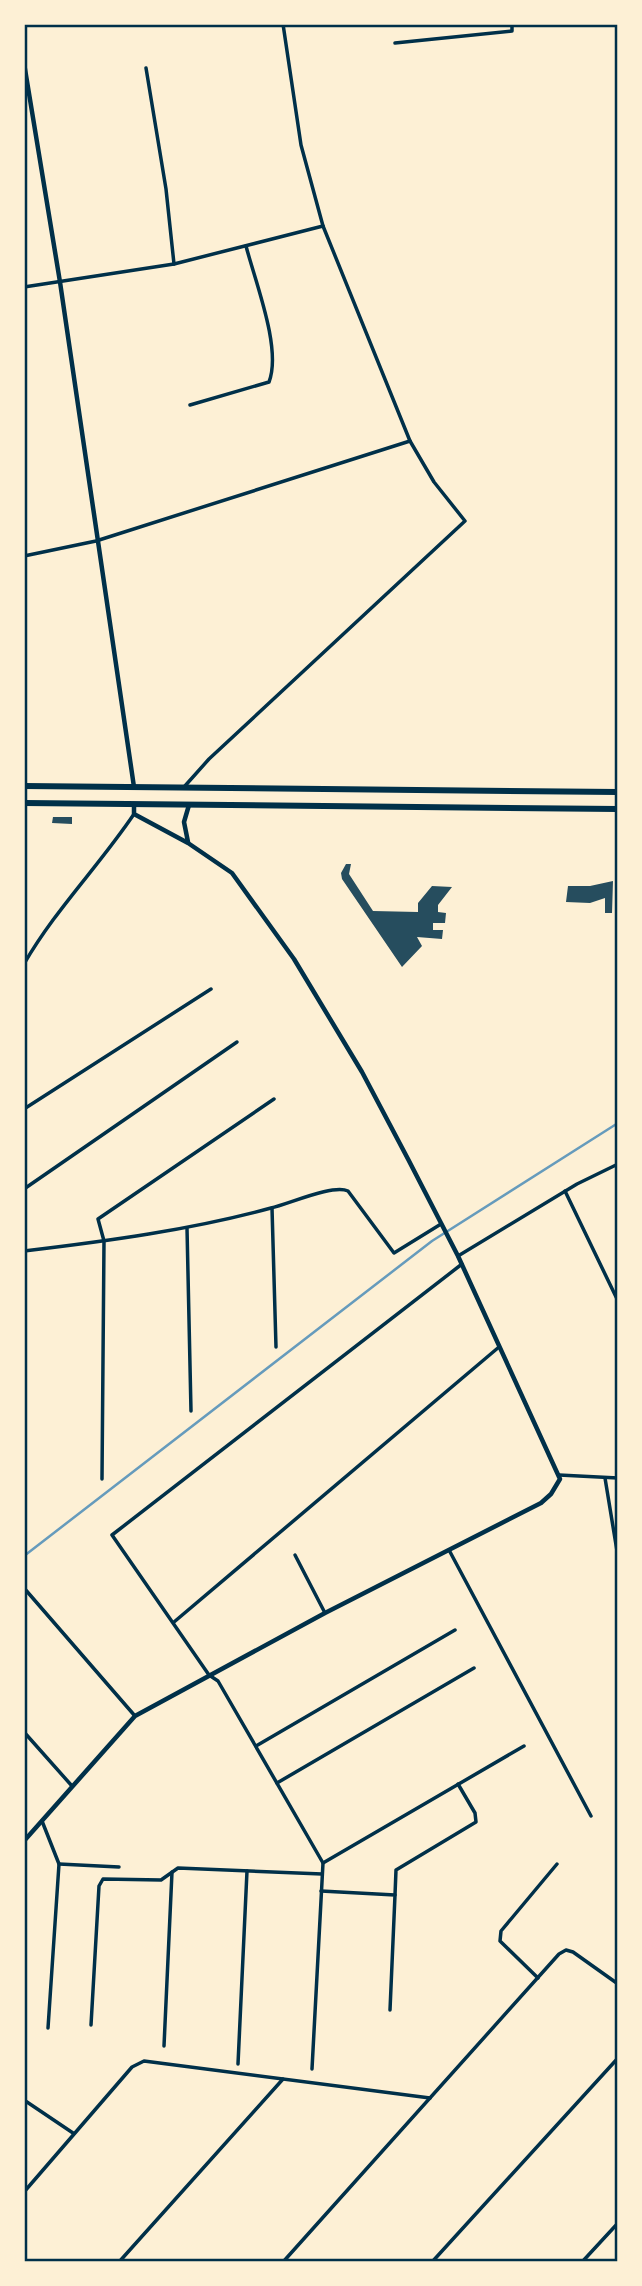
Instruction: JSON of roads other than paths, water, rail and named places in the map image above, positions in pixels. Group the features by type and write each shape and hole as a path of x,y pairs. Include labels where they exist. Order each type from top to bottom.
{"highway":[{"path":"24,786 618,792"},
{"path":"134,788 134,804"},
{"path":"452,791 452,807"},
{"path":"24,803 618,809"}],"street":[{"path":"183,788 209,759 465,521 434,482 410,441 323,226 301,145 283,24"},
{"path":"396,43 513,31 512,24"},
{"path":"24,63 60,282 134,788"},
{"path":"146,68 166,189 174,264"},
{"path":"24,287 174,264 323,226"},
{"path":"190,405 269,382 273,353 246,246"},
{"path":"24,556 96,541 410,441"},
{"path":"24,964 51,920 96,867 134,814 134,804"},
{"path":"188,843 184,821 189,805"},
{"path":"24,1841 135,1716 541,1503 556,1487 559,1475 458,1256 362,1072 293,959 239,880 188,843 134,814"},
{"path":"24,1109 211,989"},
{"path":"24,1189 237,1042"},
{"path":"102,1479 104,1241 98,1219 274,1099"},
{"path":"458,1256 565,1191 618,1164"},
{"path":"24,1251 187,1228 342,1189 348,1191 394,1253 441,1224"},
{"path":"565,1191 618,1301"},
{"path":"272,1208 276,1347"},
{"path":"187,1228 191,1411"},
{"path":"312,2069 323,1863 218,1681 209,1675 113,1535 461,1264"},
{"path":"174,1622 499,1347"},
{"path":"559,1475 618,1478"},
{"path":"605,1478 618,1557"},
{"path":"449,1550 591,1816"},
{"path":"295,1555 326,1614"},
{"path":"24,1588 26,1596 135,1716"},
{"path":"256,1746 455,1630"},
{"path":"277,1783 474,1668"},
{"path":"24,1732 72,1786"},
{"path":"323,1863 524,1746"},
{"path":"390,2010 396,1870 476,1822 475,1813 458,1784"},
{"path":"42,1821 60,1864 48,2028"},
{"path":"60,1864 119,1867"},
{"path":"538,1978 500,1941 500,1930 556,1864"},
{"path":"91,2025 100,1882 109,1877 161,1880 178,1868 322,1874"},
{"path":"237,2064 247,1871"},
{"path":"164,2046 172,1872"},
{"path":"321,1891 395,1895"},
{"path":"283,2262 566,1950 618,1984"},
{"path":"432,2262 618,2058"},
{"path":"24,2192 132,2067 144,2061 430,2098"},
{"path":"118,2262 284,2079"},
{"path":"24,2100 73,2133"},
{"path":"582,2262 618,2223"}],"waterway":[{"path":"24,1556 432,1241 618,1123"}]}
